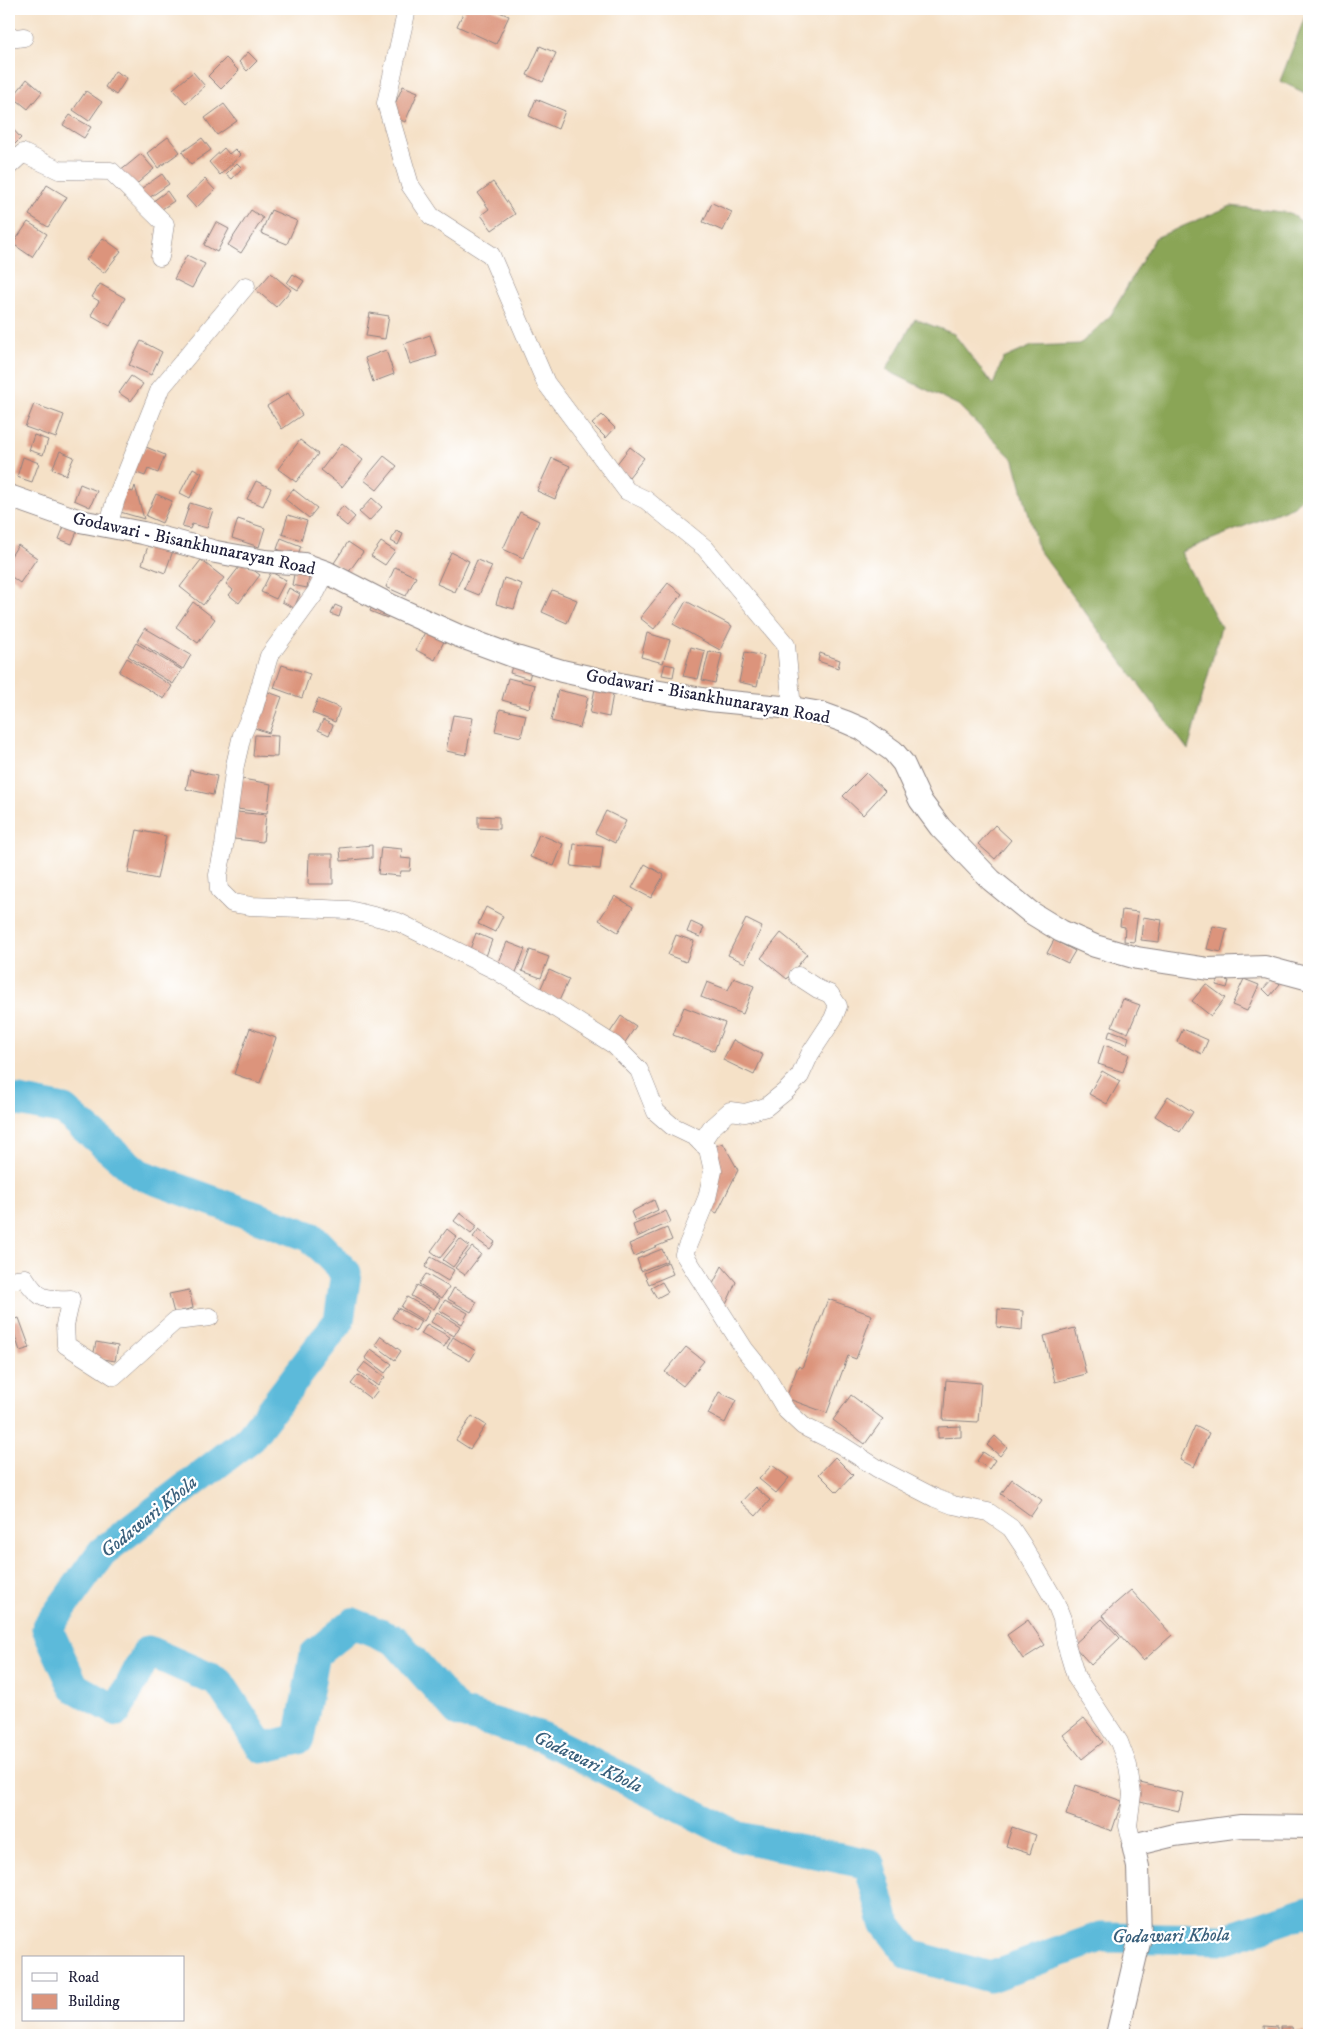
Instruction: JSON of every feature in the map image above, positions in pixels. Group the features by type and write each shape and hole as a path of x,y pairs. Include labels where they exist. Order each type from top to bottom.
{"street":[{"path":"408,9 386,103 410,185 431,216 491,255 546,383 626,491 646,500 705,548 786,645 792,708"},
{"path":"9,166 23,153 59,170 111,171 166,224 160,257"},
{"path":"108,526 116,499 160,389 246,286"},
{"name":"Godawari - Bisankhunarayan Road","path":"9,496 80,521 216,552 265,561 304,564 326,572 390,606 459,636 513,656 562,671 642,690 709,700 792,708 821,714 862,728 893,751 903,763 920,800 940,827 991,880 1030,912 1061,931 1095,946 1137,958 1209,969 1265,967 1309,979"},
{"path":"326,572 316,592 269,656 254,708 242,736 235,765 224,846 218,875 219,890 232,903 251,906 349,910 398,922 497,971 614,1045 639,1070 656,1112 672,1126 695,1137 708,1149 713,1171 707,1198 684,1254 745,1350 766,1376 786,1410 803,1426 841,1445 877,1468 935,1498 953,1505 988,1512 1010,1528 1023,1546 1055,1601 1062,1619 1066,1644 1076,1677 1119,1742 1128,1766 1132,1794 1128,1826 1135,1856 1140,1938 1117,2035"},
{"path":"701,1143 710,1128 730,1111 746,1113 766,1107 787,1090 800,1076 810,1054 833,1019 838,1006 830,994 818,989 798,976"},
{"path":"9,1280 25,1278 34,1292 52,1300 71,1299 65,1326 66,1345 114,1376 176,1321 210,1317"},
{"path":"1135,1856 1174,1835 1241,1826 1309,1827"}],"green space":[{"path":"1309,9 1309,95 1280,81"},
{"path":"1231,206 1290,213 1309,227 1309,489 1294,506 1181,552 1221,627 1188,750 1038,549 1014,460 958,405 886,370 915,319 954,334 993,385 1003,359 1032,346 1080,344 1111,315 1155,238"}],"building":[{"path":"465,9 492,9 509,16 496,44 457,26"},
{"path":"540,46 556,53 543,82 527,75"},
{"path":"248,52 257,61 247,71 239,62"},
{"path":"226,58 239,71 221,89 208,76"},
{"path":"115,71 127,78 116,95 105,87"},
{"path":"193,72 205,86 186,103 173,89"},
{"path":"27,79 42,92 28,109 13,97"},
{"path":"403,86 418,92 405,122 390,115"},
{"path":"86,91 102,102 89,121 73,110"},
{"path":"536,99 565,111 558,129 529,116"},
{"path":"224,104 237,121 217,135 205,118"},
{"path":"70,115 91,127 84,138 63,125"},
{"path":"9,125 21,138 9,150"},
{"path":"168,137 180,152 158,168 147,153"},
{"path":"202,138 211,150 191,164 182,152"},
{"path":"224,148 229,154 235,149 241,155 220,175 209,162"},
{"path":"141,154 154,169 132,188 119,172"},
{"path":"237,163 242,168 232,179 226,174"},
{"path":"162,174 169,184 146,200 139,190"},
{"path":"205,179 215,190 196,208 186,197"},
{"path":"493,182 515,214 492,230 481,215 489,209 478,193"},
{"path":"47,185 67,197 48,227 29,215"},
{"path":"167,191 174,201 159,211 152,202"},
{"path":"712,203 732,212 723,231 703,222"},
{"path":"251,210 263,218 241,253 228,245"},
{"path":"271,210 297,221 287,244 261,233"},
{"path":"28,222 47,234 32,257 13,244"},
{"path":"216,222 229,229 217,252 204,245"},
{"path":"103,238 121,251 104,273 86,260"},
{"path":"187,255 205,264 192,288 174,279"},
{"path":"271,273 291,290 276,307 256,290"},
{"path":"293,274 304,281 298,290 287,283"},
{"path":"100,284 125,298 110,326 91,315 99,301 92,297"},
{"path":"370,313 389,316 385,339 366,336"},
{"path":"430,335 437,356 410,364 404,344"},
{"path":"141,341 162,352 151,375 129,365"},
{"path":"386,350 394,374 373,382 365,358"},
{"path":"131,376 143,384 131,401 119,393"},
{"path":"288,393 302,415 282,429 267,406"},
{"path":"34,404 64,415 56,438 25,427"},
{"path":"602,415 615,428 606,438 592,424"},
{"path":"34,435 48,440 43,455 29,450"},
{"path":"300,440 318,454 296,482 278,469"},
{"path":"342,443 363,460 342,487 321,470"},
{"path":"146,447 165,455 158,473 148,469 145,476 129,470"},
{"path":"630,447 644,458 629,477 615,466"},
{"path":"60,451 74,457 66,475 52,469"},
{"path":"384,456 397,466 377,490 364,480"},
{"path":"23,457 39,463 32,482 17,477"},
{"path":"552,458 570,466 555,499 537,491"},
{"path":"193,468 202,473 190,498 180,493"},
{"path":"256,481 271,488 263,506 247,499"},
{"path":"80,484 97,491 90,507 74,500"},
{"path":"135,486 144,519 117,511 123,489 133,492"},
{"path":"293,489 317,508 309,518 285,499"},
{"path":"156,494 172,501 162,523 146,516"},
{"path":"372,498 382,507 369,521 359,512"},
{"path":"190,503 213,510 207,528 192,524 190,529 182,527"},
{"path":"343,506 355,517 347,526 335,516"},
{"path":"520,512 539,521 523,558 503,549"},
{"path":"288,515 307,521 301,540 282,534"},
{"path":"238,519 265,528 259,547 232,538"},
{"path":"65,524 78,529 72,544 59,539"},
{"path":"396,531 403,534 398,545 391,541"},
{"path":"281,538 301,546 297,557 277,549"},
{"path":"150,540 174,548 165,573 142,564"},
{"path":"348,542 363,552 348,573 334,563"},
{"path":"381,542 395,551 385,565 371,556"},
{"path":"18,545 37,558 20,583 9,575 9,559"},
{"path":"451,552 469,561 455,592 437,584"},
{"path":"201,560 224,578 203,605 180,587"},
{"path":"477,560 492,566 479,595 464,589"},
{"path":"243,562 260,575 239,603 229,595 233,590 226,584"},
{"path":"395,567 416,577 406,596 386,587"},
{"path":"295,569 310,572 307,588 292,585"},
{"path":"271,572 286,580 276,599 261,592"},
{"path":"504,578 522,584 514,609 496,604"},
{"path":"668,583 682,594 654,629 640,618"},
{"path":"289,588 300,594 294,608 282,602"},
{"path":"552,590 577,600 567,623 542,612"},
{"path":"686,601 732,626 720,650 673,624"},
{"path":"193,602 215,619 198,643 176,627"},
{"path":"373,604 390,611 387,618 370,611"},
{"path":"335,605 342,608 339,617 331,614"},
{"path":"145,628 191,655 183,669 137,641"},
{"path":"427,628 446,637 435,660 416,650"},
{"path":"647,633 670,640 663,663 641,657"},
{"path":"136,643 182,670 173,684 128,656"},
{"path":"691,647 705,651 698,679 683,676"},
{"path":"709,651 722,654 715,683 702,680"},
{"path":"745,652 764,656 757,686 739,682"},
{"path":"820,653 840,660 838,668 818,661"},
{"path":"127,658 172,686 164,699 119,672"},
{"path":"514,659 533,664 529,679 510,673"},
{"path":"665,664 675,666 673,677 662,675"},
{"path":"282,665 310,674 302,698 274,688"},
{"path":"508,678 535,685 529,708 502,700"},
{"path":"596,684 614,688 609,717 590,713"},
{"path":"558,690 588,697 580,728 551,721"},
{"path":"265,691 282,697 269,733 252,727"},
{"path":"318,699 340,708 335,722 312,713"},
{"path":"500,709 526,715 521,737 495,731"},
{"path":"453,715 473,718 466,755 446,751"},
{"path":"323,720 333,725 329,735 318,730"},
{"path":"255,735 278,736 277,757 253,756"},
{"path":"190,770 217,776 213,795 186,789"},
{"path":"866,773 885,791 863,815 843,796"},
{"path":"242,779 271,784 267,813 237,809"},
{"path":"606,811 626,821 615,843 595,833"},
{"path":"237,812 266,815 263,842 234,839"},
{"path":"478,816 499,817 499,829 478,828"},
{"path":"995,825 1011,840 995,859 978,844"},
{"path":"137,830 166,836 157,879 128,873"},
{"path":"539,834 563,844 554,866 530,857"},
{"path":"574,844 603,847 600,869 571,866"},
{"path":"372,845 372,858 341,861 340,848"},
{"path":"381,847 402,849 401,858 411,859 410,871 401,871 400,876 378,874"},
{"path":"309,854 333,854 333,884 308,884"},
{"path":"645,864 664,875 651,898 632,888"},
{"path":"615,896 633,907 618,932 599,920"},
{"path":"486,907 503,916 495,932 478,924"},
{"path":"1122,910 1138,912 1134,942 1124,941 1125,927 1120,926"},
{"path":"1143,917 1162,920 1159,942 1141,940"},
{"path":"746,919 762,927 745,963 728,955"},
{"path":"691,922 704,928 700,937 687,932"},
{"path":"1213,926 1227,929 1221,952 1207,949"},
{"path":"476,933 492,940 485,959 469,952"},
{"path":"781,933 807,954 787,979 761,958"},
{"path":"676,935 694,941 686,962 668,955"},
{"path":"1054,940 1075,951 1068,963 1047,953"},
{"path":"507,942 525,949 515,975 497,967"},
{"path":"530,950 549,957 541,978 522,971"},
{"path":"549,970 569,979 559,1001 539,992"},
{"path":"734,978 754,986 743,1014 701,997 707,982 728,990"},
{"path":"1218,978 1229,981 1227,988 1216,985"},
{"path":"1273,978 1280,984 1270,996 1263,989"},
{"path":"1244,979 1259,985 1247,1011 1232,1005"},
{"path":"1206,984 1225,998 1211,1016 1192,1001"},
{"path":"1123,999 1140,1005 1128,1033 1112,1026"},
{"path":"684,1007 725,1023 714,1051 673,1035"},
{"path":"621,1016 636,1026 622,1047 607,1037"},
{"path":"250,1028 276,1038 260,1083 234,1074"},
{"path":"1183,1029 1208,1040 1202,1054 1177,1042"},
{"path":"1110,1030 1129,1037 1127,1044 1108,1037"},
{"path":"733,1040 763,1055 754,1075 723,1060"},
{"path":"1104,1045 1129,1054 1123,1072 1098,1064"},
{"path":"1102,1071 1120,1081 1107,1104 1089,1094"},
{"path":"1168,1096 1193,1112 1180,1132 1155,1116"},
{"path":"723,1143 738,1170 717,1213 708,1209 711,1148"},
{"path":"654,1200 658,1210 635,1221 631,1212"},
{"path":"666,1211 671,1222 637,1237 633,1225"},
{"path":"460,1213 477,1226 471,1234 454,1221"},
{"path":"667,1228 672,1240 634,1256 629,1244"},
{"path":"447,1229 457,1237 440,1258 431,1251"},
{"path":"479,1229 495,1242 490,1249 473,1237"},
{"path":"460,1239 469,1246 453,1267 443,1260"},
{"path":"472,1247 481,1254 465,1275 455,1268"},
{"path":"662,1249 667,1261 641,1271 637,1259"},
{"path":"431,1257 454,1270 448,1281 425,1267"},
{"path":"668,1262 673,1274 649,1284 644,1273"},
{"path":"722,1266 736,1282 725,1307 710,1290"},
{"path":"426,1274 449,1287 442,1298 419,1284"},
{"path":"662,1282 668,1292 657,1298 651,1288"},
{"path":"417,1285 440,1299 434,1309 411,1296"},
{"path":"454,1288 477,1302 471,1312 448,1299"},
{"path":"189,1290 193,1308 174,1313 169,1294"},
{"path":"407,1297 430,1310 424,1321 401,1307"},
{"path":"828,1299 872,1315 856,1359 848,1356 827,1413 786,1398 798,1366 802,1368"},
{"path":"445,1300 468,1313 462,1324 439,1310"},
{"path":"398,1308 421,1321 415,1332 392,1318"},
{"path":"998,1309 1023,1311 1022,1330 997,1327"},
{"path":"437,1312 460,1326 454,1336 431,1322"},
{"path":"19,1318 30,1348 20,1351 10,1321"},
{"path":"427,1324 450,1337 444,1347 421,1334"},
{"path":"1075,1328 1086,1374 1055,1382 1044,1336"},
{"path":"381,1336 401,1351 395,1360 375,1345"},
{"path":"453,1337 476,1351 470,1361 447,1348"},
{"path":"96,1342 118,1346 115,1361 93,1357"},
{"path":"686,1347 704,1361 683,1386 665,1372"},
{"path":"371,1349 392,1364 385,1373 365,1358"},
{"path":"365,1362 385,1377 378,1386 358,1371"},
{"path":"358,1375 378,1390 371,1399 351,1384"},
{"path":"946,1380 981,1383 978,1422 943,1420"},
{"path":"719,1392 736,1400 725,1423 708,1414"},
{"path":"851,1395 883,1419 865,1444 833,1420"},
{"path":"472,1416 486,1425 470,1449 456,1440"},
{"path":"961,1426 961,1437 938,1438 938,1427"},
{"path":"1195,1426 1209,1433 1194,1467 1180,1460"},
{"path":"995,1436 1007,1447 1000,1456 987,1445"},
{"path":"983,1452 995,1460 989,1469 977,1461"},
{"path":"835,1457 853,1475 837,1492 819,1474"},
{"path":"772,1465 789,1478 776,1493 759,1479"},
{"path":"1012,1479 1042,1500 1031,1516 1001,1494"},
{"path":"755,1487 770,1500 756,1516 741,1502"},
{"path":"1131,1590 1172,1635 1143,1661 1102,1615"},
{"path":"1102,1619 1120,1638 1091,1665 1073,1645"},
{"path":"1028,1620 1045,1645 1023,1659 1007,1635"},
{"path":"1084,1718 1103,1742 1082,1759 1063,1735"},
{"path":"1140,1783 1183,1793 1179,1811 1136,1801"},
{"path":"1076,1785 1122,1801 1112,1831 1066,1815"},
{"path":"1012,1827 1036,1835 1030,1854 1006,1846"},
{"path":"1264,2026 1277,2027 1277,2035 1265,2035"},
{"path":"1280,2027 1292,2027 1293,2035 1281,2035"},
{"path":"1304,2031 1304,2035 1296,2035 1295,2032"}],"waterway":[{"name":"Godawari Khola","path":"9,1099 64,1110 139,1174 311,1237 346,1273 339,1321 249,1439 102,1552 47,1628 74,1687 117,1711 148,1651 219,1682 262,1748 299,1739 315,1654 353,1623 395,1640 458,1712 542,1737 739,1837 869,1864 885,1923 910,1955 990,1977 1101,1937 1226,1939 1309,1911"}]}
